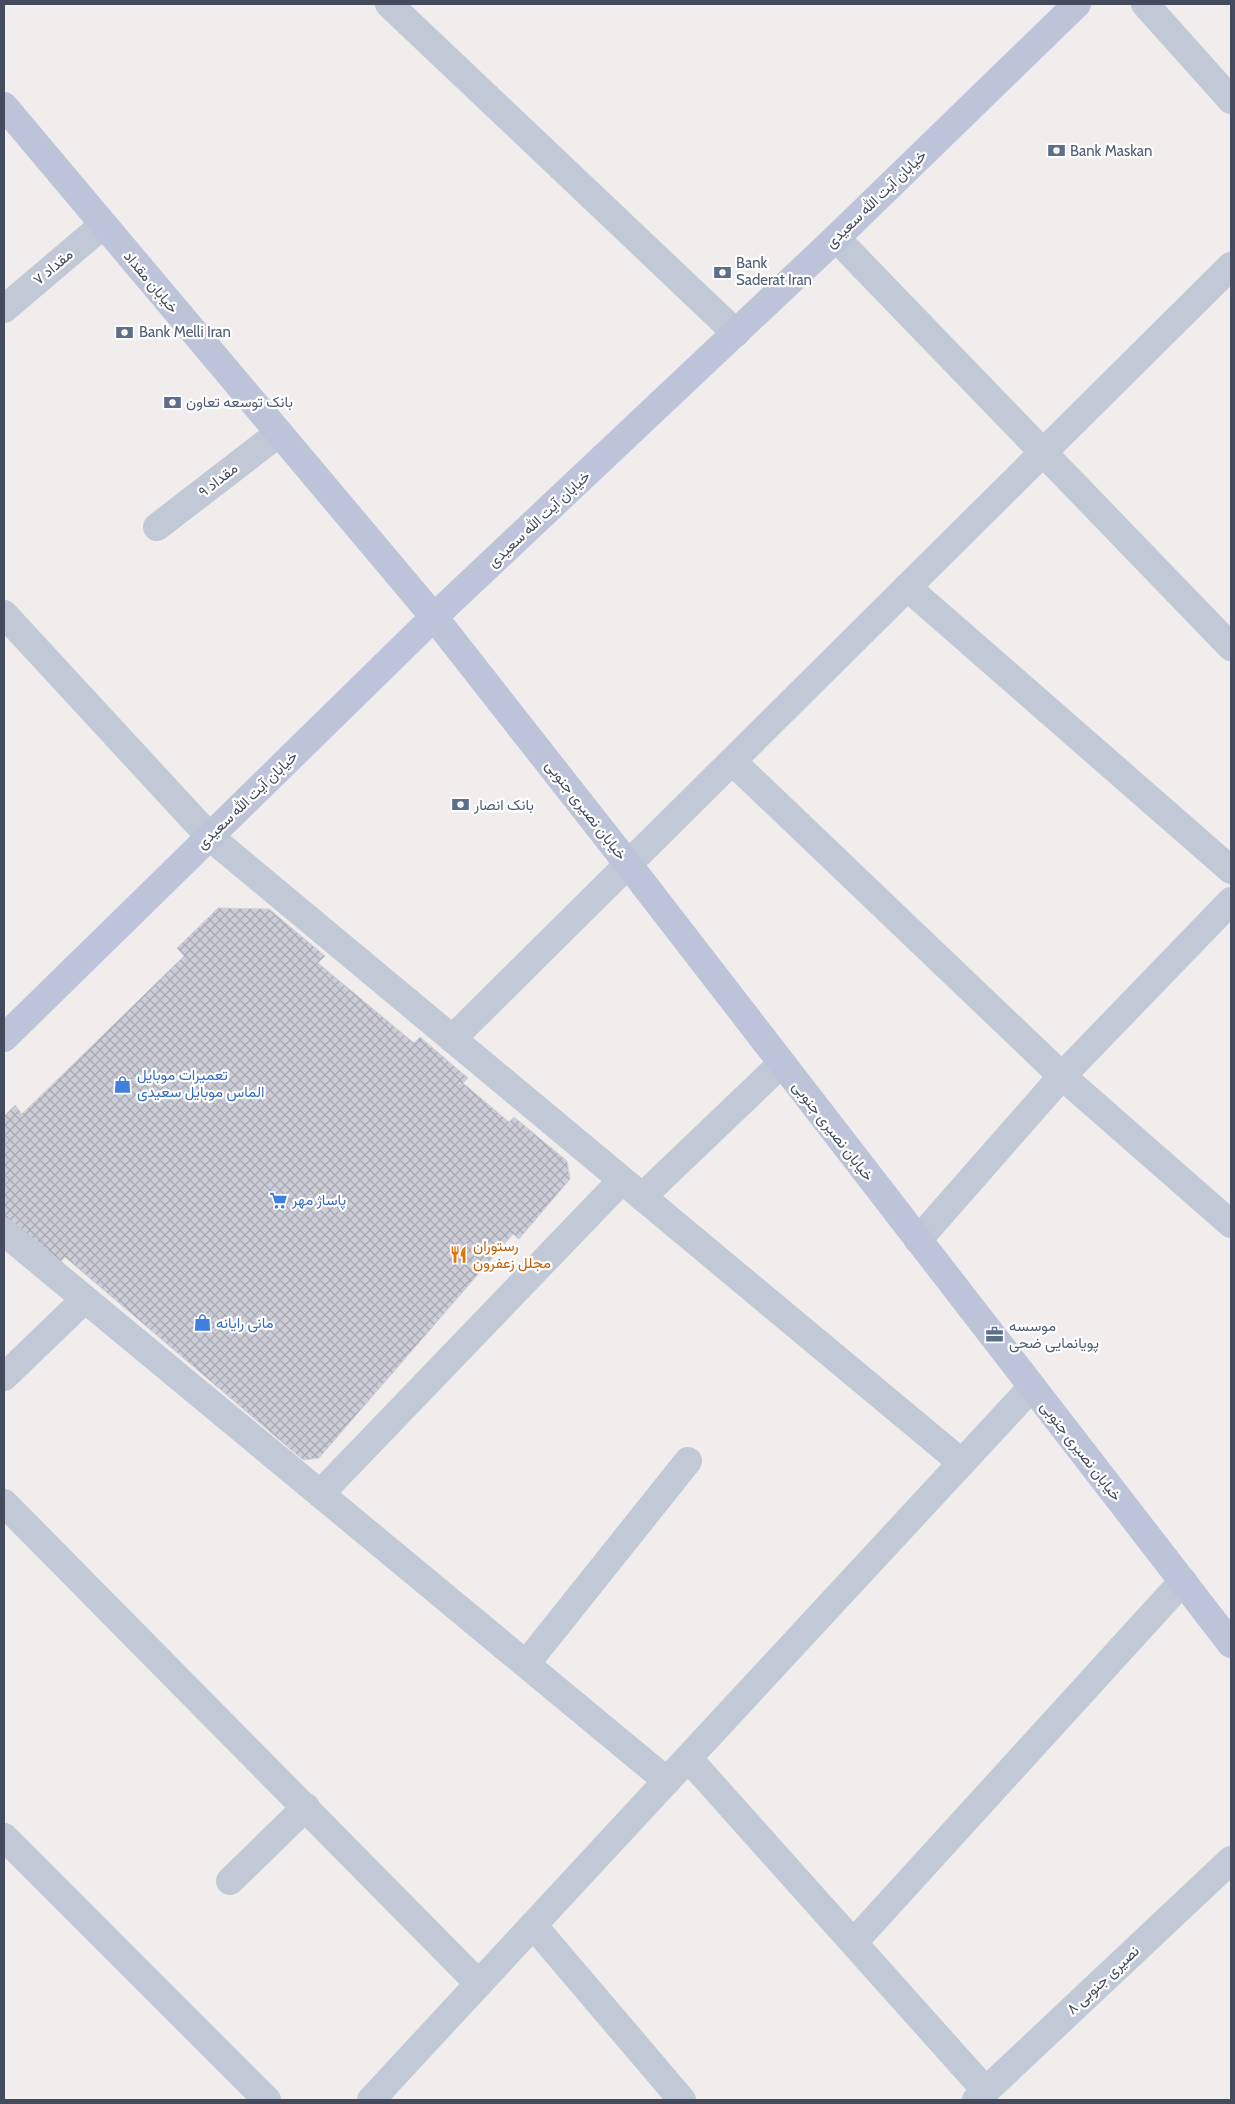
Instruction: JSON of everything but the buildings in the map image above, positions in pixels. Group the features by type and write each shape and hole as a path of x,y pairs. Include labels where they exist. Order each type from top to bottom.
{"street":[{"path":"389,4 736,333"},
{"name":"خیابان آیت الله سعیدی","path":"4,1038 434,618 836,238 1077,4"},
{"path":"1145,4 1231,100"},
{"name":"خیابان مقداد","path":"4,106 434,618"},
{"name":"۷ مقداد","path":"4,309 103,225"},
{"path":"836,238 1231,647"},
{"path":"452,1039 1231,266"},
{"name":"مقداد ۹","path":"158,527 279,433"},
{"path":"907,587 1231,870"},
{"path":"4,614 210,838 962,1463"},
{"name":"خیابان نصیری جنوبی","path":"434,618 628,864 1231,1644"},
{"path":"732,761 1062,1076 1231,1224"},
{"path":"918,1240 1062,1076 1231,901"},
{"path":"320,1494 632,1189 782,1064"},
{"path":"4,1232 667,1781"},
{"path":"4,1377 85,1299"},
{"path":"371,2100 1032,1387"},
{"path":"526,1664 688,1461"},
{"path":"4,1503 479,1984"},
{"path":"854,1942 1183,1581"},
{"path":"688,1758 854,1942 981,2096"},
{"path":"230,1881 306,1807"},
{"path":"4,1837 267,2100"},
{"name":"نصیری جنوبی ۸","path":"981,2096 1231,1860"},
{"path":"533,1925 682,2100"}],"place":[{"name":"Bank Maskan","path":"1056,151"},
{"name":"Bank Saderat Iran","path":"722,272"},
{"name":"Bank Melli Iran","path":"125,332"},
{"name":"بانک توسعه تعاون","path":"172,402"},
{"name":"بانک انصار","path":"460,805"},
{"name":"تعمیرات موبایل الماس موبایل سعیدی","path":"123,1084"},
{"name":"پاساژ مهر","path":"278,1200"},
{"name":"رستوران مجلل زعفرون","path":"459,1255"},
{"name":"مانی رایانه","path":"202,1323"},
{"name":"موسسه پویانمایی ضحی","path":"995,1335"}]}
